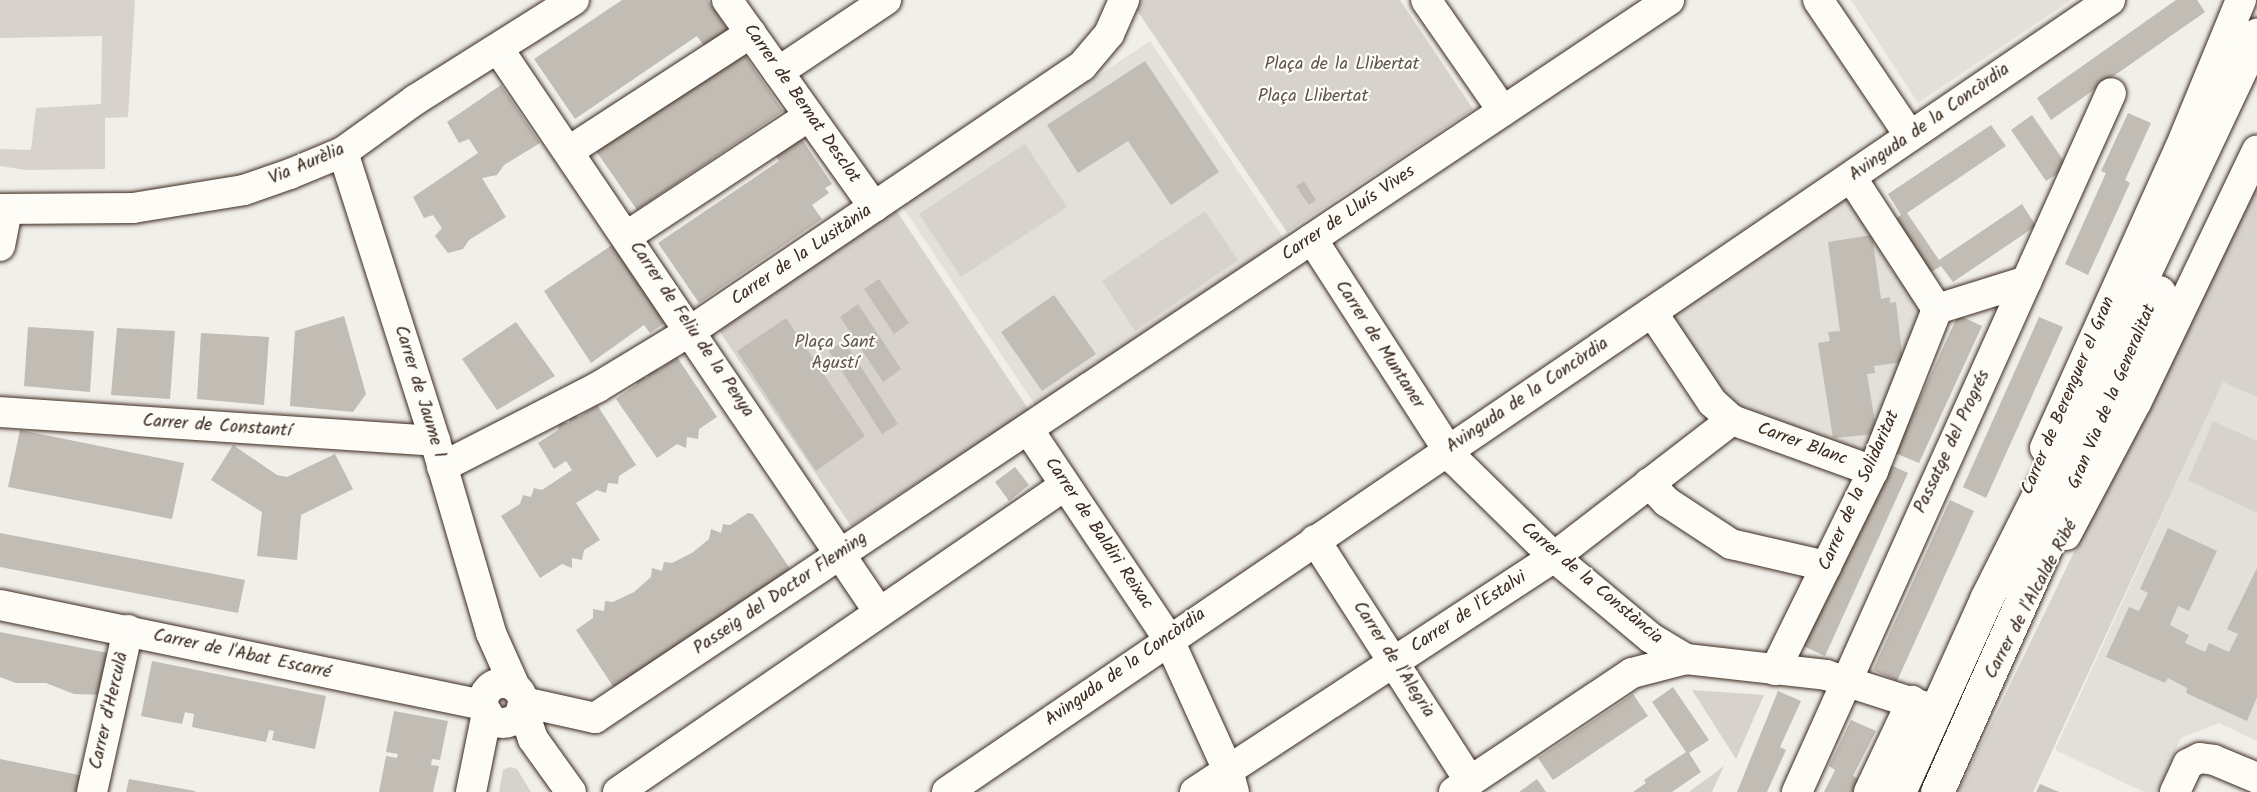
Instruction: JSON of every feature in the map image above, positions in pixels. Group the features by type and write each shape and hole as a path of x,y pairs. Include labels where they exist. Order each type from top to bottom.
{"main road":[{"name":"Gran Via de la Generalitat","path":"1986,598 2054,464 2257,35"},
{"name":"Gran Via de la Generalitat","path":"1966,727 2090,453 2257,67"},
{"name":"Carrer de Berenguer el Gran","path":"1899,792 1924,706 1986,598"},
{"name":"Carrer de l'Alcalde Ribé","path":"1937,792 1966,727"}],"street":[{"name":"Via Aurèlia","path":"3,209 133,208 244,190 343,152 415,100 499,50 574,0"},
{"name":"Carrer de Bernat Desclot","path":"727,0 874,207"},
{"path":"778,72 886,0"},
{"name":"Carrer de la Lusitània","path":"438,454 598,387 692,330 1082,66 1109,34 1124,0"},
{"path":"1426,0 1503,111"},
{"name":"Carrer de Lluís Vives","path":"1028,429 1669,0"},
{"path":"1818,0 1910,136"},
{"name":"Avinguda de la Concòrdia","path":"947,792 1168,638 2110,0"},
{"name":"Carrer de Berenguer el Gran","path":"1986,598 2047,443 2180,148 2241,0"},
{"path":"569,151 751,33"},
{"name":"Carrer de Feliu de la Penya","path":"499,50 692,330 879,612"},
{"name":"Passatge del Progrés","path":"1797,792 1845,680 2111,93"},
{"path":"627,236 809,116"},
{"name":"Carrer de l'Alcalde Ribé","path":"1966,727 2136,403 2257,150"},
{"name":"Carrer de Jaume I","path":"343,152 438,454 491,633 504,704"},
{"path":"1851,177 1937,309 2027,281"},
{"path":"0,246 3,209"},
{"name":"Carrer de Muntaner","path":"1312,239 1448,449"},
{"name":"Carrer de la Solidaritat","path":"1775,670 1873,471 1937,309"},
{"path":"1652,312 1712,402 1732,420"},
{"name":"Carrer de Constantí","path":"0,412 438,454"},
{"name":"Carrer Blanc","path":"1732,420 1873,471"},
{"name":"Carrer de l'Estalvi","path":"1195,792 1231,781 1394,662 1554,557 1732,420"},
{"name":"Carrer de Baldiri Reixac","path":"1028,429 1064,486 1168,638 1231,781"},
{"name":"Passeig del Doctor Fleming","path":"504,704 595,718 1028,429"},
{"name":"Carrer de la Constància","path":"1448,449 1454,459 1554,557 1651,638 1686,659 1845,680 1924,706"},
{"path":"1649,483 1667,502 1731,544 1826,566"},
{"path":"618,792 1064,486"},
{"name":"Carrer de l'Alegria","path":"1315,540 1394,662 1462,787"},
{"name":"Carrer de l'Abat Escarré","path":"0,605 504,704"},
{"name":"Carrer d'Herculà","path":"92,792 128,630"},
{"path":"1462,787 1632,673 1686,659"},
{"path":"471,792 504,704 533,739 571,792"},
{"path":"1869,792 1924,706"},
{"path":"2175,792 2188,764 2200,758 2214,760 2257,778"}],"shaded area":[{"path":"1851,0 2071,0 1918,103"},
{"path":"1150,41 1284,239 1037,408 902,206"},
{"path":"1850,194 1926,321 1869,462 1736,414 1663,318"},
{"path":"2223,381 2257,397 2257,741 2219,723 2181,738 2157,792 2144,792 2055,750"}],"green space":[{"path":"0,0 135,0 128,117 105,118 105,169 26,170 0,166 0,149 31,150 36,108 101,104 102,36 0,38"},
{"name":"Plaça Llibertat","path":"1141,0 1400,0 1473,109 1287,232 1136,9"},
{"path":"1025,144 1067,207 961,277 919,214"},
{"path":"2257,174 2257,397 2223,382 2033,792 1958,792"},
{"name":"Plaça Sant Agustí","path":"896,210 1029,410 851,526 718,329"},
{"path":"1205,211 1238,260 1135,331 1102,281"},
{"path":"2213,421 2257,441 2257,513 2188,480"},
{"path":"1692,690 1764,695 1736,759"},
{"path":"1724,766 1712,792 1689,792"},
{"path":"510,767 517,769 531,792 499,792 503,770"}],"building":[{"path":"622,0 708,0 731,35 708,51 697,36 575,119 534,59"},
{"path":"2176,0 2197,0 2205,12 2051,120 2037,98"},
{"path":"743,53 783,111 637,210 596,151"},
{"path":"1145,61 1219,172 1171,205 1128,141 1078,173 1047,125"},
{"path":"501,85 540,143 504,165 497,175 482,178 506,217 469,240 463,249 448,253 435,236 442,228 433,215 424,218 413,197 478,153 469,139 459,143 447,122"},
{"path":"2128,113 2151,123 2125,180 2130,183 2088,275 2065,264 2106,173 2101,171"},
{"path":"2032,115 2068,167 2046,181 2011,130"},
{"path":"1991,125 2006,146 1907,213 1939,260 2022,204 2036,226 1953,282 1941,266 1920,279 1885,227 1901,215 1888,194"},
{"path":"795,129 832,184 825,188 829,193 812,205 822,219 699,303 658,243 779,161 770,147"},
{"path":"1304,181 1316,200 1309,205 1296,186"},
{"path":"1872,235 1881,299 1890,297 1890,303 1896,302 1903,362 1874,366 1875,373 1867,374 1877,434 1833,438 1818,343 1830,341 1828,332 1840,331 1828,242"},
{"path":"612,245 666,322 650,333 644,325 591,363 544,291"},
{"path":"879,279 909,323 894,334 864,289"},
{"path":"1054,295 1096,354 1042,391 1001,332"},
{"path":"858,304 901,369 883,382 840,317"},
{"path":"1958,315 1982,326 1919,463 1895,453"},
{"path":"344,316 366,394 353,412 290,406 295,331"},
{"path":"2039,317 2063,327 1986,498 1963,487"},
{"path":"786,318 865,436 816,471 737,351"},
{"path":"516,322 555,376 497,410 462,359"},
{"path":"28,327 94,331 90,392 24,386"},
{"path":"117,328 175,331 170,399 111,395"},
{"path":"201,333 269,337 264,405 197,399"},
{"path":"844,341 898,424 882,434 829,351"},
{"path":"677,357 717,417 699,429 698,439 687,437 686,448 677,444 657,458 616,399 637,384 636,375 647,378 649,367 658,370"},
{"path":"597,405 636,465 619,476 618,484 608,483 606,493 597,490 576,503 600,540 584,550 582,560 572,558 572,568 562,564 540,578 501,516 520,504 523,495 531,497 534,488 542,490 572,470 566,461 554,469 538,443 558,430 559,422 569,423 571,415 579,417"},
{"path":"20,430 184,463 172,519 8,487"},
{"path":"233,445 277,475 287,477 335,454 353,489 301,515 297,560 257,556 262,512 211,480"},
{"path":"1884,462 1908,473 1825,656 1801,645"},
{"path":"1015,467 1029,485 1009,501 995,482"},
{"path":"1950,500 1974,511 1897,681 1873,670"},
{"path":"748,513 753,514 791,570 614,688 576,630 593,618 593,609 604,611 605,601 613,602 634,592 651,577 652,568 662,571 664,562 672,563 692,553 709,539 711,529 721,533 723,524 730,525"},
{"path":"2168,528 2217,551 2189,611 2178,606 2170,625 2189,635 2185,643 2205,652 2209,643 2229,652 2238,634 2227,629 2257,568 2257,697 2247,721 2186,693 2187,688 2168,678 2165,683 2106,657 2129,607 2139,611 2148,593 2140,589"},
{"path":"0,533 245,580 238,613 0,567"},
{"path":"0,632 113,654 106,695 74,694 46,683 16,683 0,677"},
{"path":"152,661 326,696 315,749 272,740 274,731 269,730 266,742 192,727 194,714 185,712 182,724 141,716"},
{"path":"1673,687 1709,740 1689,753 1701,772 1672,792 1633,792 1646,783 1644,780 1686,752 1652,702"},
{"path":"1778,691 1801,701 1780,747 1786,750 1767,792 1737,792"},
{"path":"1633,694 1648,716 1553,780 1538,758"},
{"path":"394,711 448,721 440,760 432,759 431,765 439,766 433,792 379,792 386,756 397,758 398,754 386,752"},
{"path":"1851,720 1876,731 1853,776 1859,779 1853,792 1824,792 1835,770 1829,766"},
{"path":"0,759 89,777 86,792 0,792"},
{"path":"129,779 195,791 195,792 126,792"},
{"path":"1537,779 1546,792 1519,792"},
{"path":"2040,784 2059,792 2036,792"}],"park label":[{"name":"Plaça de la Llibertat","path":"1342,65"}]}
